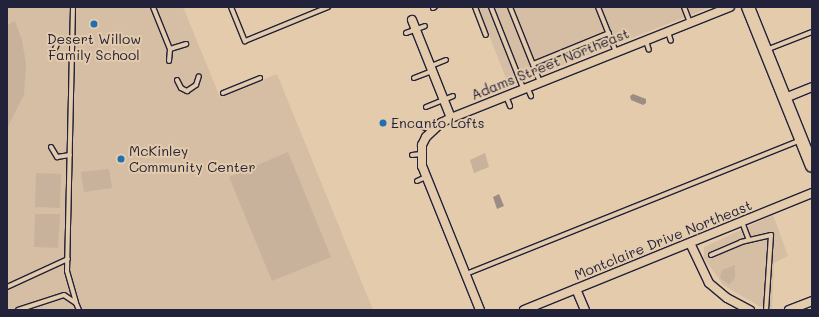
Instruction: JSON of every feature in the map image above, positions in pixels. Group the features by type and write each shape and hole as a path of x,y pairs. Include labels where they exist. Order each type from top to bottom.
{"main road":[{"path":"748,7 806,146 812,166"}],"street":[{"name":"Adams Street Northeast","path":"421,154 426,137 433,130 451,118 690,23 713,10 730,7"},
{"path":"412,20 451,118"},
{"path":"785,98 812,87"},
{"path":"421,154 426,179 480,310"},
{"name":"Montclaire Drive Northeast","path":"524,310 812,193"},
{"path":"690,243 709,283 727,298 750,310"},
{"path":"576,289 585,310"},
{"path":"789,310 812,301"}],"lane":[{"path":"73,7 67,270 79,310"},
{"path":"153,7 170,49 169,61"},
{"path":"231,7 245,41 328,7"},
{"path":"475,7 486,35"},
{"path":"491,7 525,88 531,96"},
{"path":"510,7 540,82"},
{"path":"598,7 616,52"},
{"path":"684,7 690,23"},
{"path":"406,33 425,26"},
{"path":"667,32 671,41"},
{"path":"766,50 812,32"},
{"path":"533,64 608,33"},
{"path":"54,51 59,40 72,39"},
{"path":"645,40 649,50"},
{"path":"170,49 186,44"},
{"path":"414,78 446,60"},
{"path":"177,80 181,88 187,91 196,85 198,76"},
{"path":"223,93 260,78"},
{"path":"426,107 453,96"},
{"path":"506,96 510,106"},
{"path":"423,128 433,130"},
{"path":"465,274 806,146"},
{"path":"51,147 57,158 70,155"},
{"path":"412,154 421,154"},
{"path":"417,181 426,179"},
{"path":"742,222 749,240"},
{"path":"711,256 749,240 771,235 766,310"},
{"path":"7,287 68,260"},
{"path":"18,310 64,295 76,303"}],"shaded area":[{"path":"7,7 183,7 220,97 277,74 373,310 7,310"},
{"path":"478,7 711,7 509,86"},
{"path":"15,21 22,40 26,64 24,95 7,128 7,25"},
{"path":"633,94 646,99 646,103 643,105 631,100 630,96"},
{"path":"288,152 331,257 272,281 229,177"},
{"path":"485,153 489,167 474,173 470,160"},
{"path":"109,169 112,188 84,192 81,172"},
{"path":"36,173 61,174 60,208 35,207"},
{"path":"499,194 504,206 497,209 493,197"},
{"path":"35,214 60,214 58,248 34,247"},
{"path":"773,215 788,256 774,263 772,309 759,306 723,285 704,258 704,247"},
{"path":"735,265 735,278 729,285 720,278 722,270"}],"place":[{"name":"Desert Willow Family School","path":"94,24"},
{"name":"Encanto Lofts","path":"383,123"},
{"name":"McKinley Community Center","path":"121,159"}]}
